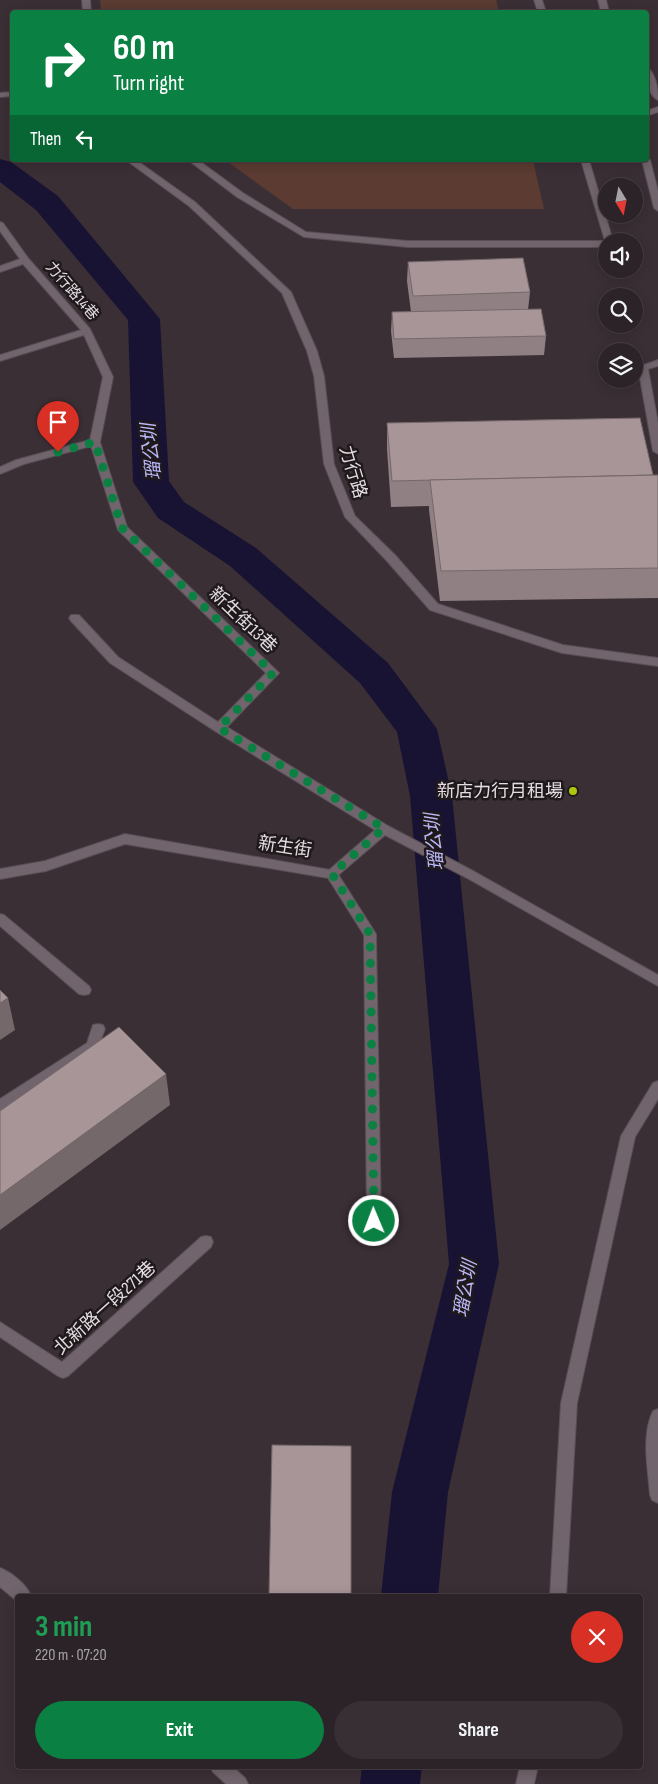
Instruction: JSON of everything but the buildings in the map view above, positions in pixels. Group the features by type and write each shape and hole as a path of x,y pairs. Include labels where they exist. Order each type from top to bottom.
{"street":[{"path":"649,76 658,98"},
{"name":"力行路","path":"133,162 192,204 286,292 312,350 318,376 329,464 350,517 391,558 434,607 562,649 658,662"},
{"path":"195,162 240,195 304,234 408,244 598,244"},
{"path":"586,162 607,233"},
{"path":"646,162 658,208"},
{"name":"力行路14巷","path":"0,225 25,260 87,331 108,376 95,442"},
{"path":"0,269 25,260"},
{"path":"0,358 87,331"},
{"path":"658,362 643,367 658,451"},
{"path":"0,471 20,462 95,442"},
{"name":"新生街13巷","path":"95,442 122,528 273,673 219,728"},
{"path":"75,618 114,660 219,728 390,831 658,982"},
{"path":"332,874 390,831"},
{"name":"新生街","path":"0,874 46,866 125,839 332,874 370,934 374,1221"},
{"path":"0,920 84,990"},
{"path":"0,1106 92,1046 98,1029"},
{"path":"558,1594 569,1403 628,1136 658,1088"},
{"name":"北新路一段271巷","path":"0,1330 63,1371 206,1242"},
{"path":"658,1416 654,1438 658,1495"},
{"path":"0,1576 21,1594"},
{"path":"222,1769 240,1784"},
{"path":"525,1784 528,1769"}],"shaded area":[{"path":"100,0 496,0 498,10 101,10"},
{"path":"228,162 533,162 544,209 293,209"}],"waterway":[{"name":"瑠公圳","path":"0,168 47,203 144,319 151,482 171,510 243,557 374,673 417,729 431,796 474,1264 420,1492 410,1594"},
{"name":"瑠公圳","path":"390,1784 392,1769"}],"place":[{"name":"新店力行月租場","path":"573,791"}],"route":[{"path":"58,452 95,442 122,528 273,673 219,728 384,828 332,874 370,934 374,1221"}]}
